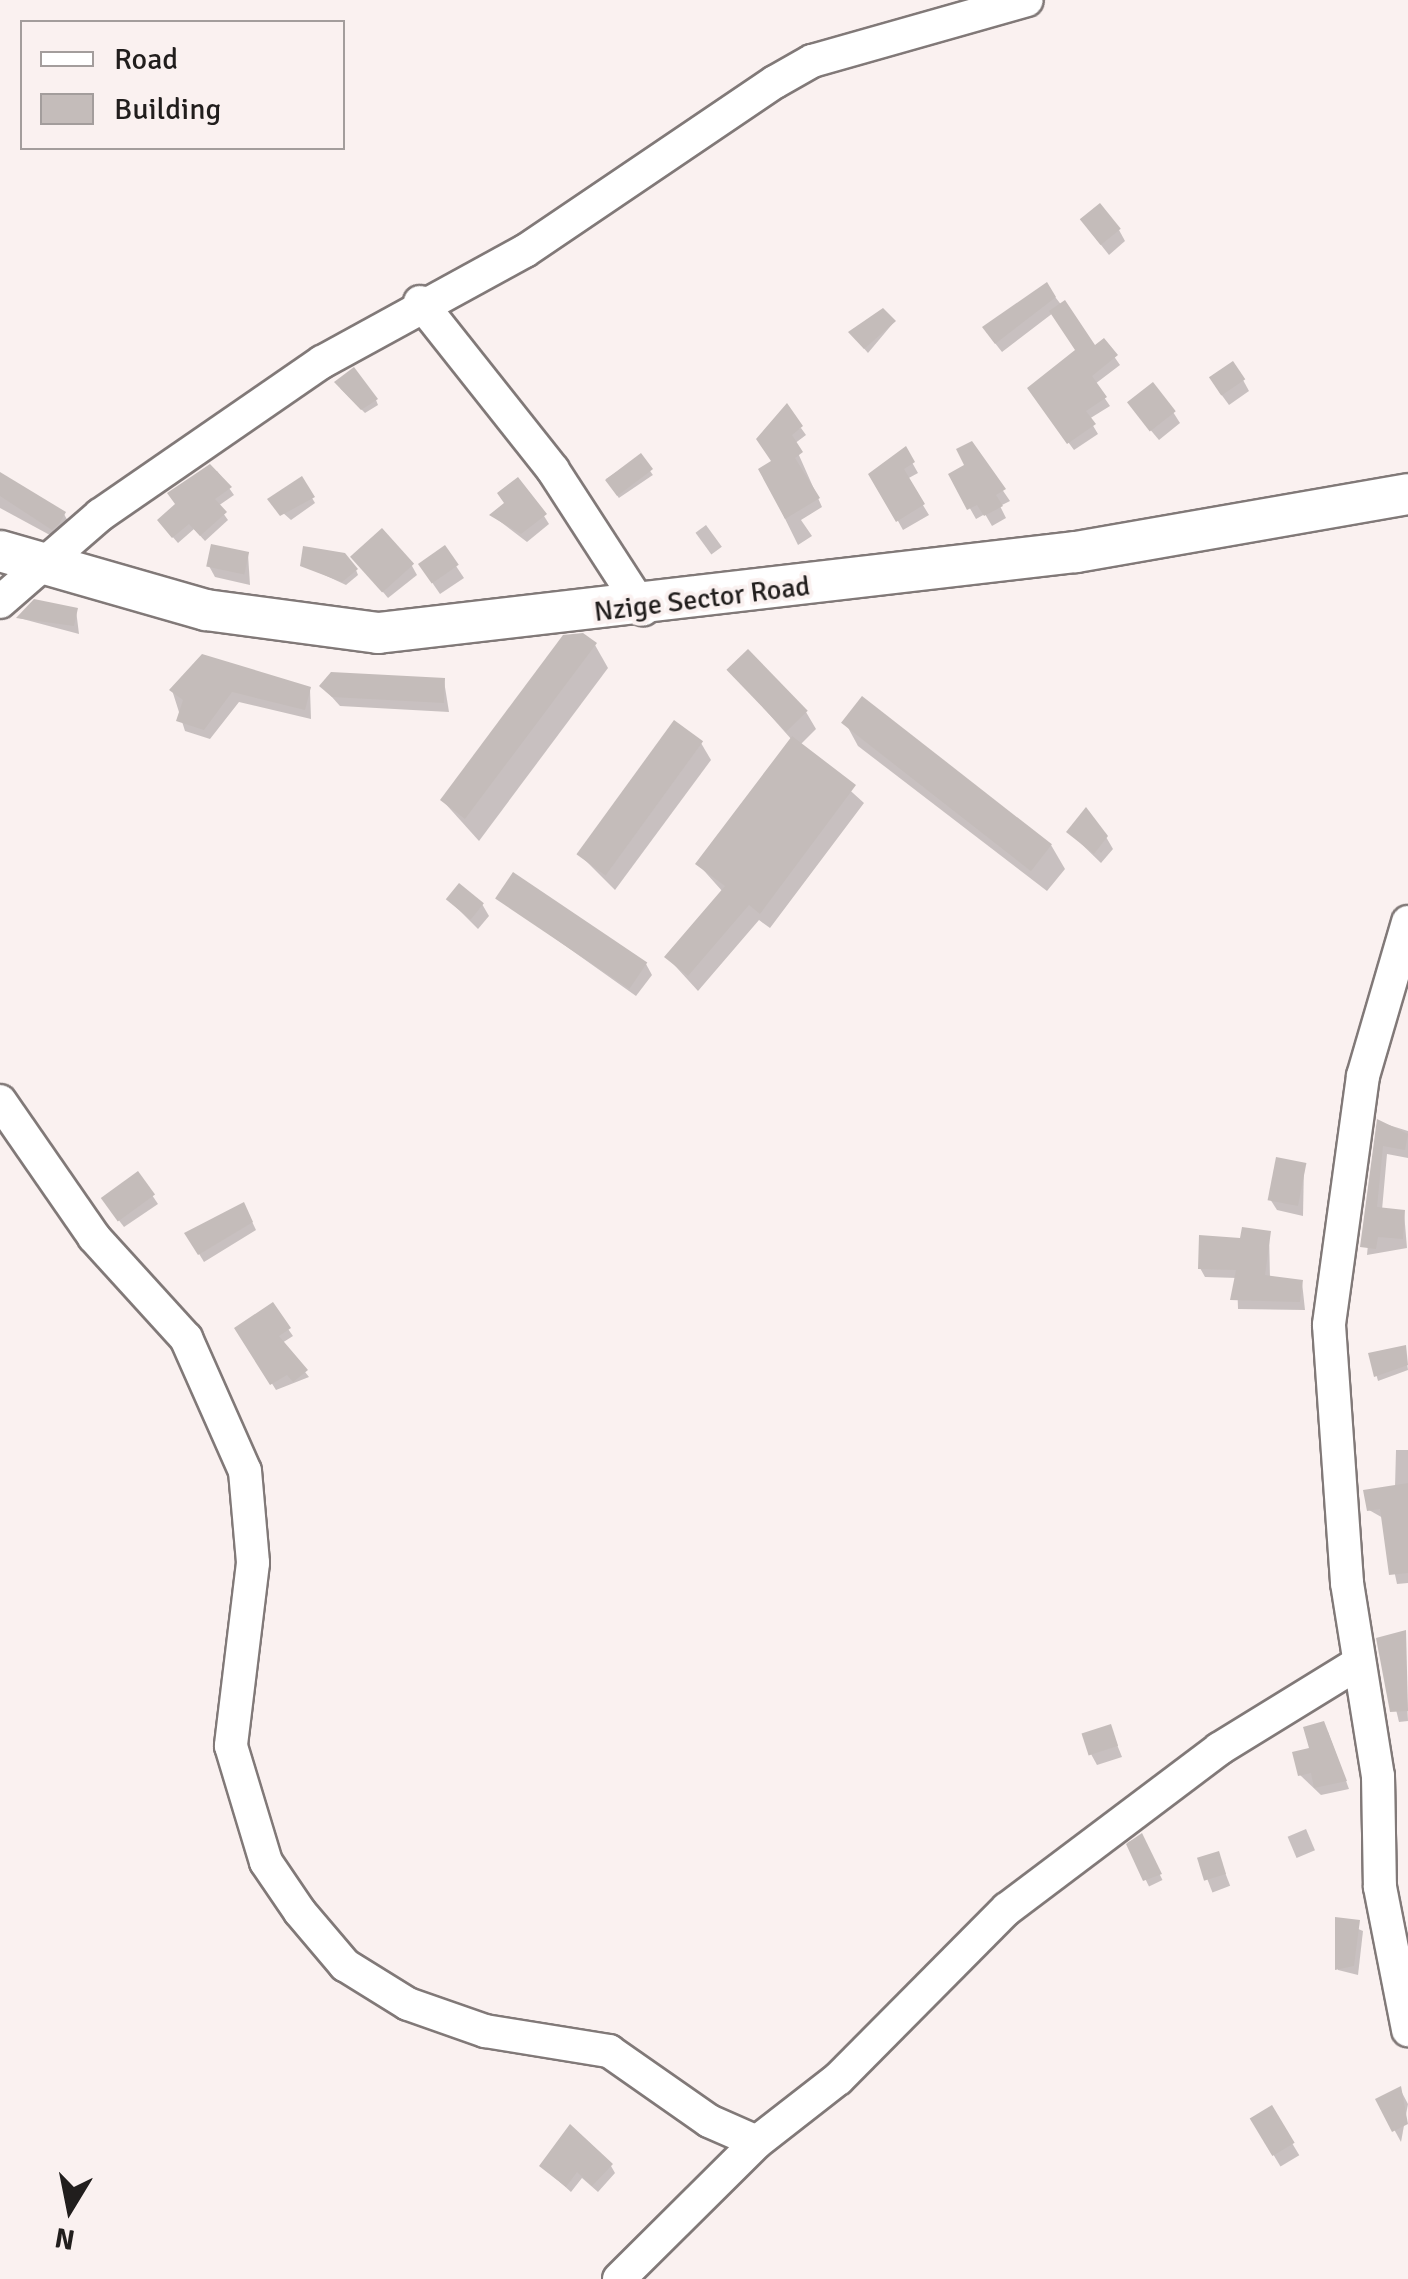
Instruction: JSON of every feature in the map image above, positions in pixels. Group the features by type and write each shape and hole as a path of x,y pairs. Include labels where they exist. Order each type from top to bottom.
{"main road":[{"name":"Nzige Sector Road","path":"0,551 305,629 378,632 642,609 1076,552 1408,494"}],"street":[{"path":"0,602 40,564 420,302 525,251 812,61 1027,0"},
{"path":"420,302 553,470 642,609"},
{"path":"1408,922 1363,1076 1329,1324 1360,1664 1378,1776 1380,1886 1408,2030"},
{"path":"0,1101 94,1237 186,1338 245,1470 253,1563 230,1746 266,1862 300,1912 344,1965 408,2004 486,2031 608,2050 709,2121 758,2142"},
{"path":"619,2279 758,2142 838,2079 1006,1908 1219,1750 1360,1664"}],"building":[{"path":"1100,203 1121,229 1101,245 1080,219"},
{"path":"1047,282 1056,297 995,344 982,327"},
{"path":"1065,300 1095,345 1104,338 1118,355 1092,376 1107,397 1086,411 1096,424 1067,444 1027,388 1075,350 1049,311"},
{"path":"883,308 896,321 864,349 848,332"},
{"path":"1233,361 1245,379 1221,395 1209,377"},
{"path":"354,367 378,399 361,410 334,382"},
{"path":"1153,382 1176,411 1150,431 1127,402"},
{"path":"787,403 803,426 792,435 803,452 795,458 820,498 785,519 758,469 771,461 756,439"},
{"path":"972,441 1006,489 996,495 1003,506 984,516 977,505 967,510 948,474 964,465 956,449"},
{"path":"906,446 915,462 904,469 925,504 896,522 868,474"},
{"path":"641,453 653,469 617,496 605,480"},
{"path":"210,464 232,487 215,499 227,512 200,536 189,524 172,538 157,520 175,504 167,493"},
{"path":"0,472 66,512 59,524 52,530 0,496"},
{"path":"302,476 315,497 280,516 267,499"},
{"path":"518,477 547,514 521,534 489,515 504,503 497,493"},
{"path":"382,528 414,564 382,592 350,557"},
{"path":"211,544 249,552 244,575 206,566"},
{"path":"445,545 459,565 432,584 418,564"},
{"path":"303,546 345,553 358,569 342,582 300,566"},
{"path":"34,599 78,608 74,626 16,618"},
{"path":"583,633 597,643 465,819 440,800 563,635"},
{"path":"748,649 808,711 786,732 726,670"},
{"path":"202,654 311,687 305,710 232,692 204,730 176,721 183,700 169,690"},
{"path":"331,672 445,678 444,703 332,697 319,686"},
{"path":"862,696 1052,844 1031,871 841,723"},
{"path":"674,720 703,741 606,875 576,854"},
{"path":"792,736 856,785 760,914 749,905 688,976 664,957 725,886 695,864"},
{"path":"1086,807 1108,836 1094,854 1066,832"},
{"path":"513,872 647,963 629,989 495,899"},
{"path":"459,883 484,903 471,919 446,899"},
{"path":"1377,1119 1408,1134 1405,1150 1383,1146 1377,1207 1405,1210 1403,1239 1378,1237 1376,1249 1360,1247"},
{"path":"1276,1157 1306,1163 1298,1206 1268,1200"},
{"path":"138,1171 155,1194 118,1221 101,1198"},
{"path":"244,1202 253,1222 198,1255 184,1233"},
{"path":"1242,1227 1271,1231 1265,1275 1303,1280 1300,1302 1230,1300 1236,1270 1198,1269 1199,1235 1240,1238"},
{"path":"273,1302 291,1328 279,1336 308,1370 293,1382 287,1375 270,1385 234,1328"},
{"path":"1406,1345 1408,1365 1374,1377 1368,1353"},
{"path":"1408,1483 1408,1573 1389,1575 1380,1509 1367,1511 1363,1490"},
{"path":"1406,1630 1408,1711 1390,1712 1376,1638"},
{"path":"1324,1721 1347,1781 1314,1788 1311,1773 1298,1776 1292,1752 1309,1748 1303,1727"},
{"path":"1111,1724 1118,1746 1089,1755 1082,1734"},
{"path":"1142,1833 1162,1874 1143,1881 1126,1844"},
{"path":"1219,1851 1226,1874 1204,1881 1197,1858"},
{"path":"1335,1917 1360,1920 1354,1966 1335,1970"},
{"path":"1401,2086 1408,2124 1392,2132 1375,2099"},
{"path":"1272,2105 1295,2143 1272,2156 1250,2118"},
{"path":"570,2124 613,2164 592,2186 577,2172 566,2187 539,2166"}]}
